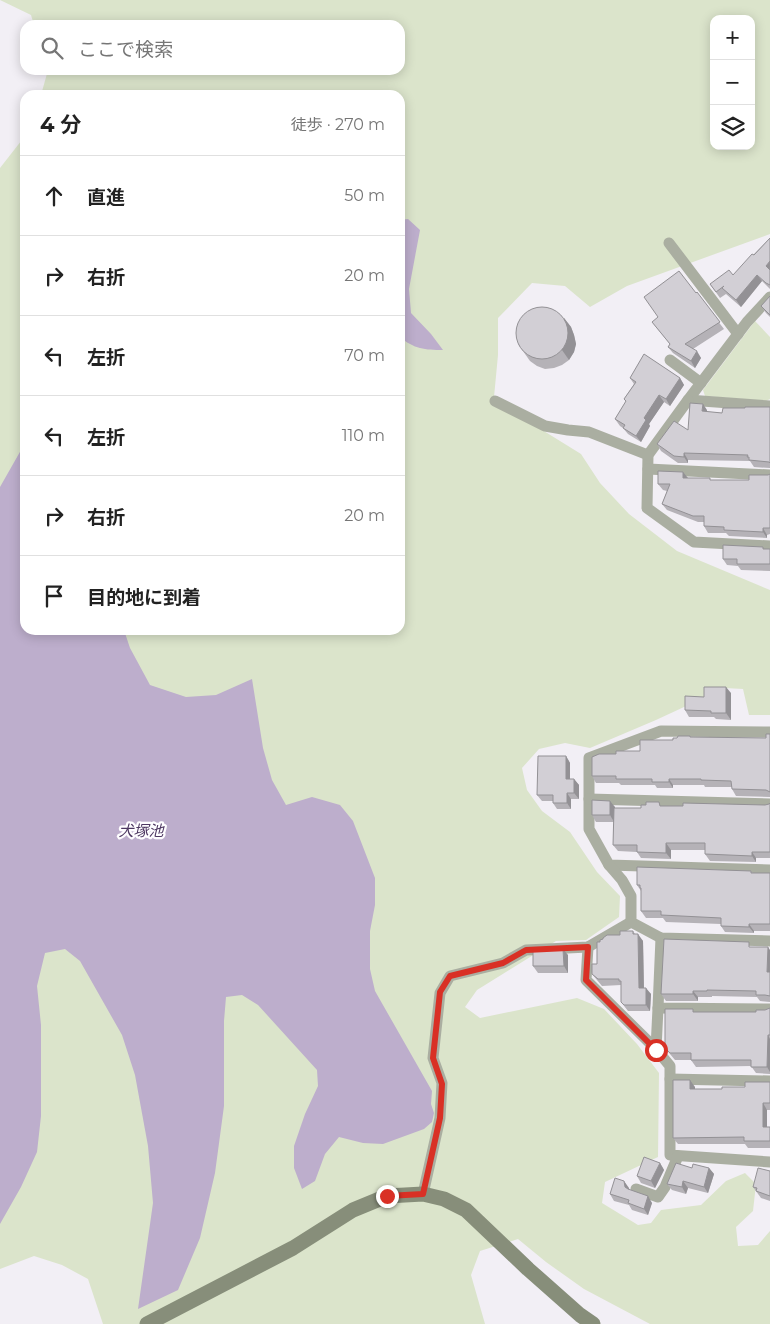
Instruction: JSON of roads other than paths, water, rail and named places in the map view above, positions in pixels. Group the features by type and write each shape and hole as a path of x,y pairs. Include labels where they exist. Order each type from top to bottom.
{"street":[{"path":"669,243 683,268 738,334"},
{"path":"770,297 738,334 648,455 647,508 694,542 770,546"},
{"path":"670,360 702,383"},
{"path":"688,400 770,406"},
{"path":"495,401 545,426 589,432 648,455"},
{"path":"648,469 770,475"},
{"path":"631,922 631,896 622,880 609,865 589,829 589,758 660,731 770,732"},
{"path":"589,799 770,804"},
{"path":"609,865 770,870"},
{"path":"631,922 660,938 770,941"},
{"path":"423,1194 440,1118 442,1084 433,1058 440,992 450,976 503,963 526,950 588,947 631,922"},
{"path":"656,1050 660,938"},
{"path":"588,947 586,980 670,1066 670,1155 770,1162"},
{"path":"658,1008 770,1010"},
{"path":"670,1079 770,1082"},
{"path":"636,1189 658,1197 665,1187 678,1156"},
{"path":"147,1324 293,1248 354,1210 387,1196 423,1194 444,1199 466,1210 528,1269 580,1315 593,1324"}],"water":[{"path":"405,219 408,219 420,230 409,289 411,313 443,350 420,348 405,340"},
{"name":"犬塚池","path":"20,452 20,635 126,635 130,648 150,685 186,697 216,695 252,679 263,748 272,780 286,805 312,797 340,805 353,821 375,878 375,905 370,931 370,969 375,991 432,1091 431,1104 434,1113 432,1122 424,1129 383,1144 363,1143 339,1137 325,1154 315,1181 302,1189 294,1168 294,1146 305,1114 318,1086 317,1070 258,1005 242,995 226,997 224,1021 224,1106 215,1173 200,1238 178,1290 138,1309 153,1203 148,1146 135,1075 122,1035 80,961 65,949 45,953 37,986 41,1025 41,1116 37,1152 21,1187 0,1224 0,487"}]}
